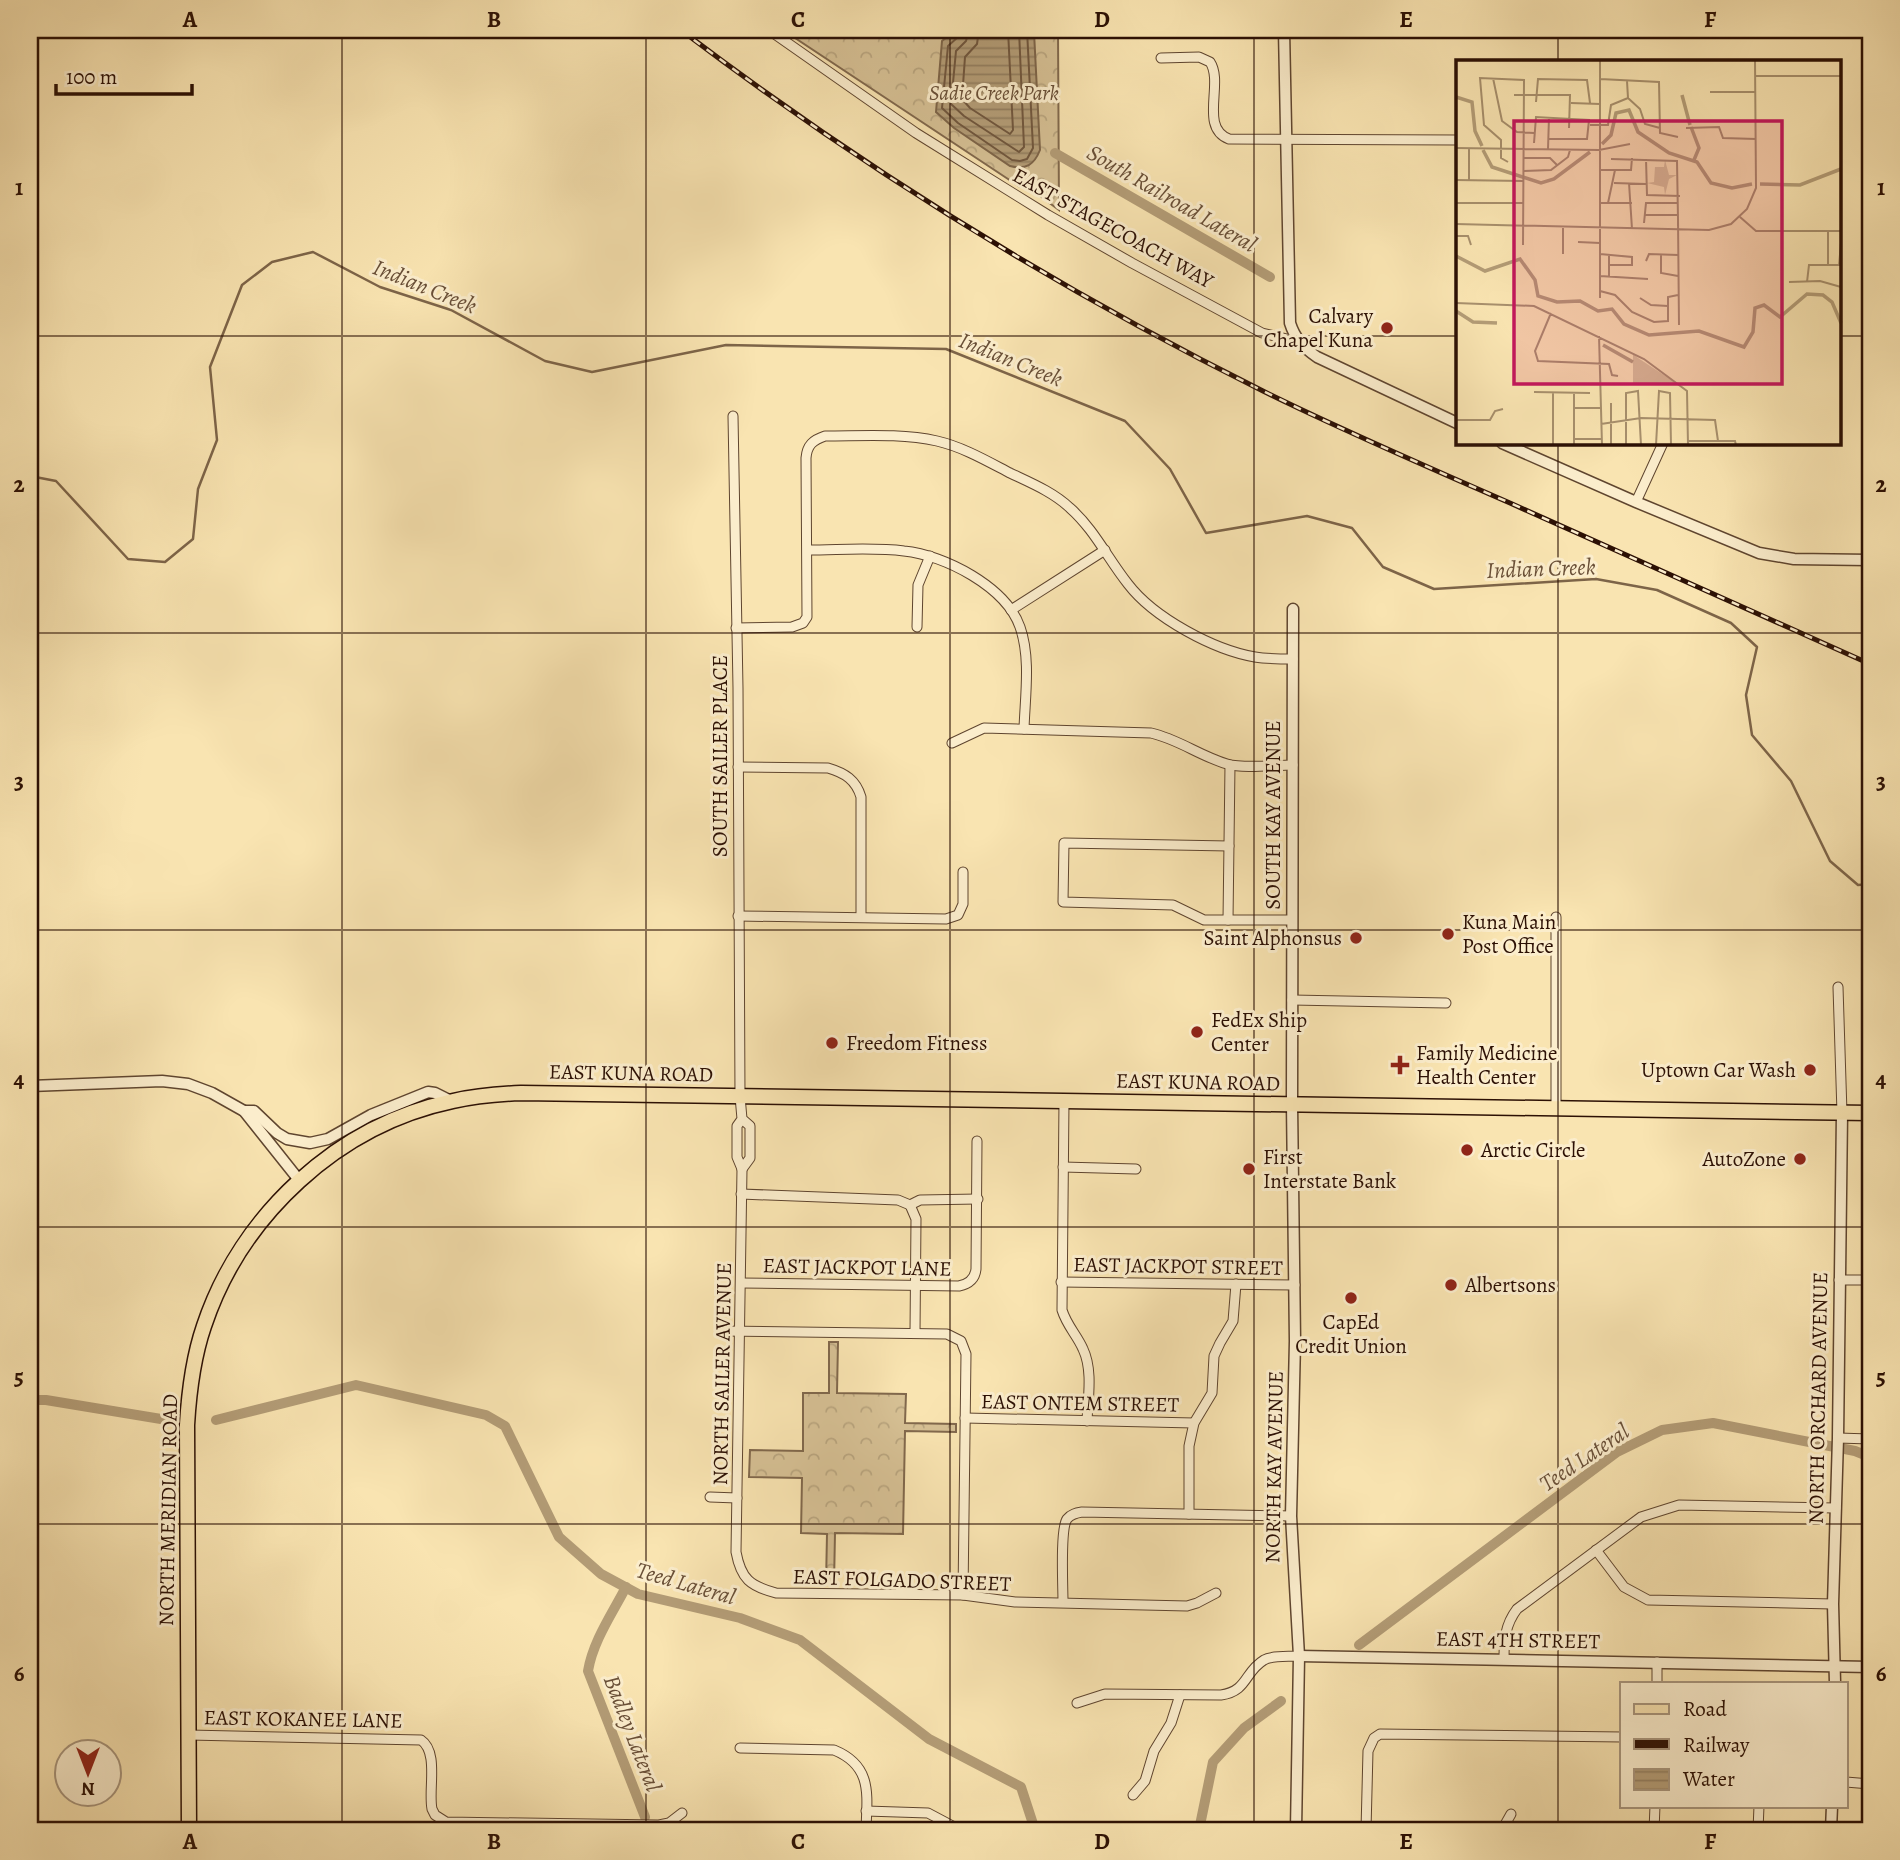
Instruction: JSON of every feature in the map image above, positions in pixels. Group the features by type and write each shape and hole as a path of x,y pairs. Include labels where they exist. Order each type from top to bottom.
{"main road":[{"name":"EAST KUNA ROAD","path":"299,1180 320,1162 366,1133 408,1115 451,1101 521,1093 1870,1113"},
{"name":"NORTH MERIDIAN ROAD","path":"189,1830 187,1425 195,1360 204,1325 234,1260 268,1213 299,1180"}],"street":[{"name":"EAST STAGECOACH WAY","path":"769,30 916,133 1132,264 1262,333 1298,342 1340,370 1456,423"},
{"path":"1284,30 1290,323 1298,342"},
{"path":"1161,58 1199,57 1210,62 1214,70 1214,125 1219,134 1229,139 1456,140"},
{"name":"SOUTH SAILER PLACE","path":"733,416 740,1096"},
{"path":"736,628 792,627 803,623 808,609 806,458 810,444 825,436 909,437 961,448 1042,488 1068,506 1084,522 1129,586 1161,614 1187,630 1228,650 1256,657 1293,659"},
{"path":"1504,444 1759,553 1776,558 1870,560"},
{"path":"1636,502 1663,444"},
{"path":"808,550 904,551 930,556 968,573 992,589 1012,610 1025,648 1024,729"},
{"path":"1012,610 1105,550"},
{"path":"917,627 918,585 930,556"},
{"name":"SOUTH KAY AVENUE","path":"1292,1104 1293,610"},
{"path":"952,743 984,728 1151,733 1170,737 1230,765 1293,765"},
{"path":"1227,920 1230,765"},
{"path":"738,767 828,768 841,772 859,787 861,917"},
{"path":"1229,846 1064,843 1063,902 1173,905 1204,920 1292,920"},
{"path":"738,916 946,919 958,915 962,904 963,872"},
{"path":"1556,917 1556,1108"},
{"path":"1838,986 1842,1113"},
{"path":"1292,1000 1446,1003"},
{"path":"30,1086 162,1081 188,1084 212,1093 244,1111 299,1180"},
{"path":"244,1111 254,1111 286,1139 310,1143 328,1139 371,1115 428,1092 451,1101"},
{"name":"NORTH SAILER AVENUE","path":"740,1096 742,1119 737,1126 737,1157 742,1169 736,1552 744,1577"},
{"path":"1064,1101 1062,1310 1087,1358 1087,1421"},
{"name":"NORTH KAY AVENUE","path":"1292,1104 1295,1285 1291,1516 1299,1676 1296,1830"},
{"name":"NORTH ORCHARD AVENUE","path":"1835,1682 1833,1604 1842,1113"},
{"path":"911,1205 919,1200 978,1199 977,1141"},
{"path":"1063,1167 1136,1169"},
{"path":"741,1194 898,1200 911,1205 916,1219 915,1333"},
{"name":"EAST JACKPOT LANE","path":"741,1283 959,1286 971,1281 976,1269 978,1199"},
{"path":"1839,1280 1870,1280"},
{"name":"EAST JACKPOT STREET","path":"1061,1282 1295,1285"},
{"path":"1189,1514 1189,1446 1194,1423 1212,1393 1214,1356 1233,1321 1236,1284"},
{"path":"722,1331 947,1334 961,1341 966,1354 962,1595"},
{"name":"EAST ONTEM STREET","path":"965,1418 1194,1423"},
{"path":"1838,1444 1870,1439"},
{"path":"710,1497 737,1498"},
{"path":"1503,1659 1508,1622 1517,1609 1641,1517 1679,1505 1836,1508"},
{"path":"1063,1602 1065,1522 1071,1515 1082,1512 1291,1516"},
{"path":"1596,1549 1624,1587 1648,1600 1833,1604"},
{"name":"EAST FOLGADO STREET","path":"744,1577 758,1588 776,1592 962,1595 1015,1601 1187,1606 1197,1604 1216,1593"},
{"name":"EAST 4TH STREET","path":"1077,1703 1105,1694 1232,1693 1241,1688 1253,1669 1266,1658 1298,1656 1870,1667"},
{"path":"1657,1662 1657,1682"},
{"path":"1133,1795 1145,1781 1154,1751 1171,1723 1180,1695"},
{"path":"1366,1830 1368,1751 1374,1738 1387,1732 1620,1737"},
{"name":"EAST KOKANEE LANE","path":"189,1735 421,1740 427,1744 431,1755 432,1809 435,1815 446,1822 659,1825 670,1823 681,1813"},
{"path":"740,1748 834,1750 847,1755 859,1767 866,1781 866,1830"},
{"path":"1848,1782 1870,1784"},
{"path":"1654,1830 1655,1808"},
{"path":"1758,1830 1759,1808"},
{"path":"1831,1830 1832,1808"},
{"path":"866,1811 928,1812 960,1830"},
{"path":"1502,1830 1511,1814"}],"green space":[{"name":"Sadie Creek Park","path":"783,30 1058,30 1059,210 1025,185 1020,187"},
{"path":"829,1342 838,1342 837,1393 906,1394 905,1423 956,1424 956,1432 905,1431 903,1534 835,1533 834,1584 826,1584 827,1534 801,1533 802,1478 749,1477 750,1450 803,1451 803,1393 829,1393"}],"water":[{"path":"975,30 1034,32 1040,150 1032,163 1025,167 1010,166 954,128 936,112 942,41 952,33"}],"waterway":[{"name":"South Railroad Lateral","path":"1055,153 1270,277"},
{"name":"Indian Creek","path":"30,476 56,481 128,559 165,562 193,539 198,489 217,440 210,367 242,285 272,262 313,252 380,287 451,310 545,361 592,372 726,345 946,349 1125,421 1170,469 1206,533 1307,516 1352,528 1383,567 1434,589 1596,579 1657,590 1731,623 1757,647 1746,695 1752,735 1791,781 1830,861 1858,885 1870,884"},
{"name":"Teed Lateral","path":"216,1420 356,1385 486,1415 505,1426 559,1537 601,1574 638,1594 740,1618 800,1640 929,1739 1021,1787 1035,1830"},
{"name":"Teed Lateral","path":"30,1400 46,1400 161,1419"},
{"name":"Teed Lateral","path":"1359,1645 1617,1452 1662,1430 1713,1423 1855,1451 1870,1457"},
{"name":"Badley Lateral","path":"626,1587 599,1638 588,1671 645,1817"},
{"name":"Teed Lateral","path":"1199,1830 1213,1762 1244,1728 1281,1701"}],"railway":[{"path":"681,30 820,130 963,224 1111,311 1187,352 1355,435 1870,664"}],"place":[{"name":"Calvary Chapel Kuna","path":"1387,328"},
{"name":"Kuna Main Post Office","path":"1448,934"},
{"name":"Saint Alphonsus","path":"1356,938"},
{"name":"FedEx Ship Center","path":"1197,1032"},
{"name":"Freedom Fitness","path":"832,1043"},
{"name":"Family Medicine Health Center","path":"1400,1065"},
{"name":"Uptown Car Wash","path":"1810,1070"},
{"name":"Arctic Circle","path":"1467,1150"},
{"name":"AutoZone","path":"1800,1159"},
{"name":"First Interstate Bank","path":"1249,1169"},
{"name":"Albertsons","path":"1451,1285"},
{"name":"CapEd Credit Union","path":"1351,1298"}]}
